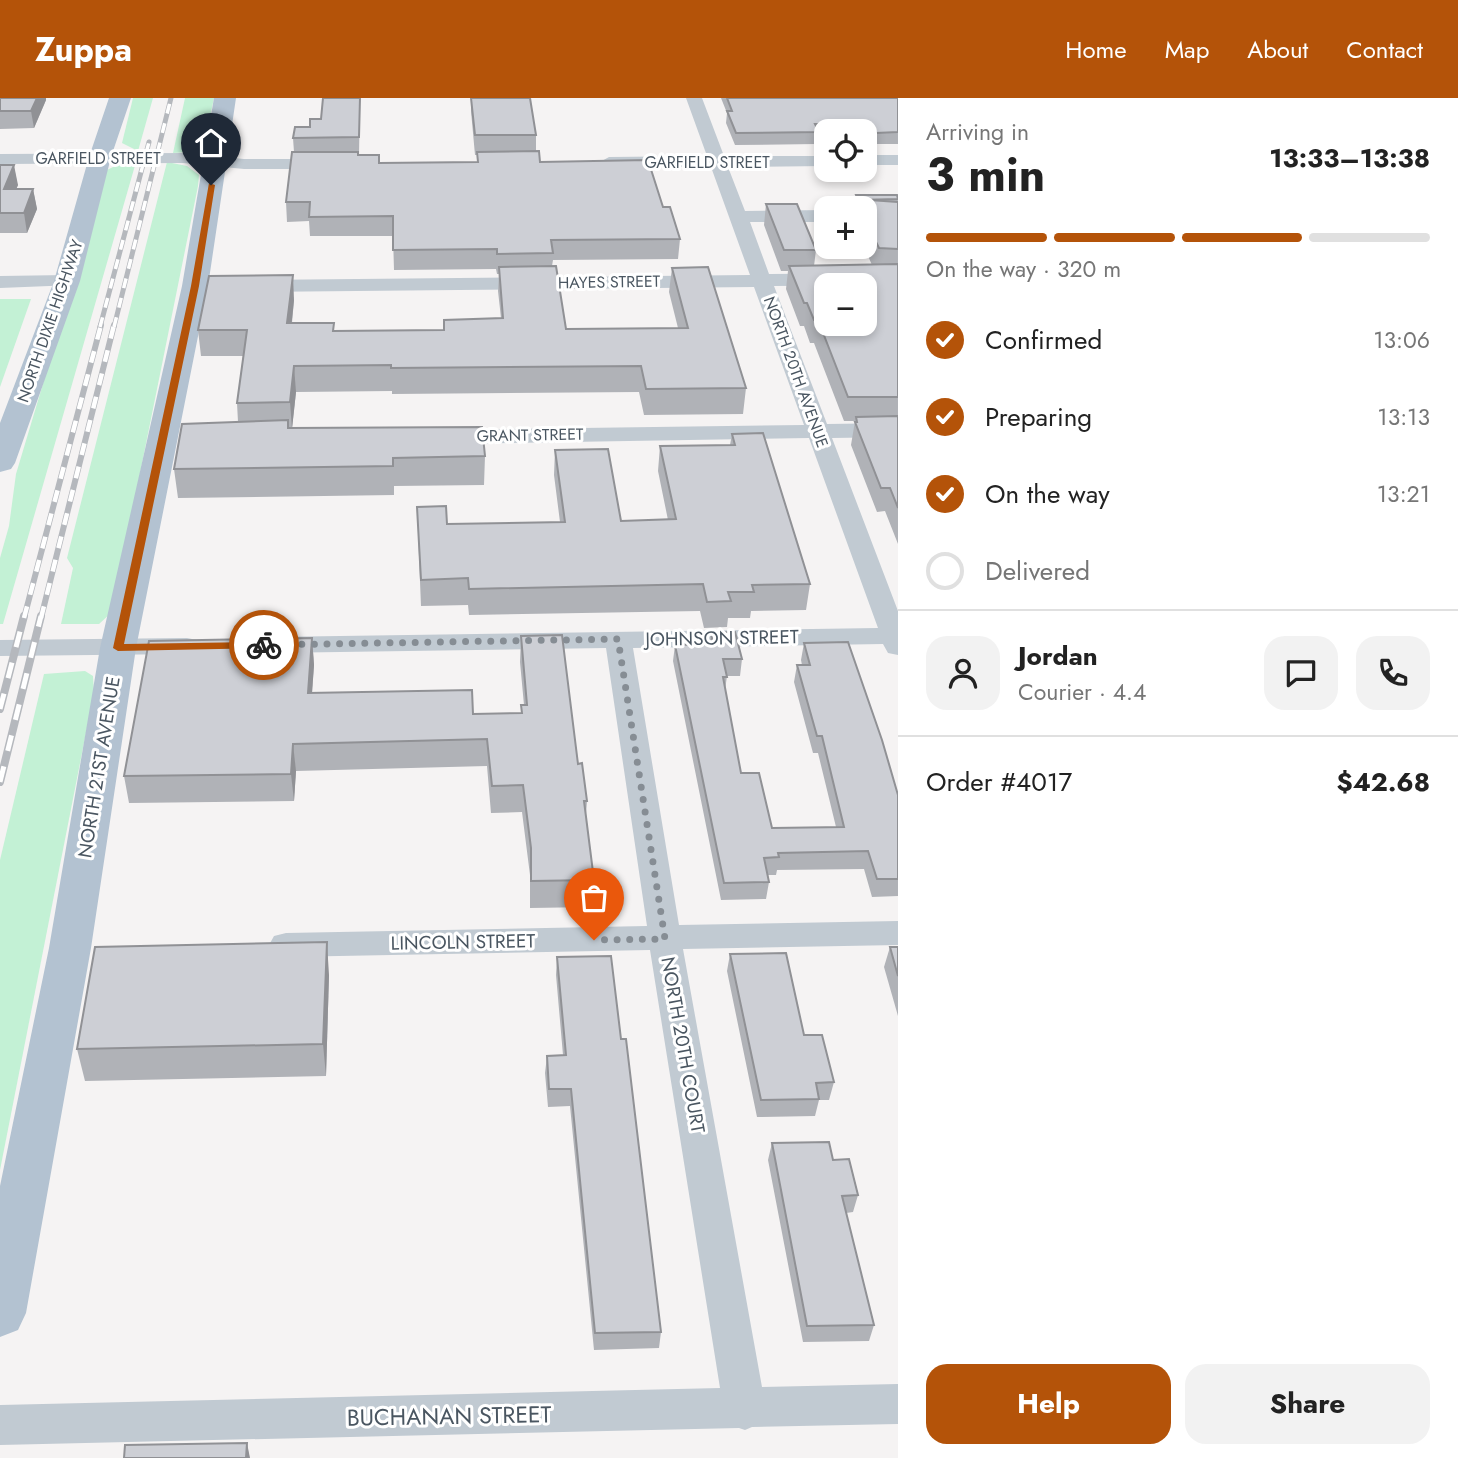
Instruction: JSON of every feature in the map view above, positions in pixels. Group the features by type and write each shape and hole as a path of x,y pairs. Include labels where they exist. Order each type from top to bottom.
{"main road":[{"name":"NORTH DIXIE HIGHWAY","path":"0,463 67,281 100,157 120,98"},
{"name":"NORTH 21ST AVENUE","path":"0,1313 83,948 118,648 175,440 202,286 215,162 225,98"}],"street":[{"name":"NORTH 20TH AVENUE","path":"694,98 817,432 897,639"},
{"name":"GARFIELD STREET","path":"0,159 183,158 215,162 348,164"},
{"path":"877,160 898,160"},
{"name":"GARFIELD STREET","path":"598,162 814,161"},
{"path":"738,217 814,216"},
{"name":"HAYES STREET","path":"236,286 898,279"},
{"path":"0,282 67,281"},
{"name":"GRANT STREET","path":"423,437 898,430"},
{"name":"JOHNSON STREET","path":"253,645 618,639 897,639"},
{"name":"NORTH 20TH COURT","path":"618,639 665,939 745,1410"},
{"path":"0,648 212,646"},
{"name":"LINCOLN STREET","path":"258,945 898,933"},
{"name":"BUCHANAN STREET","path":"0,1425 745,1410 898,1404"}],"green space":[{"path":"133,98 153,98 138,151 122,143"},
{"path":"185,98 214,98 204,146 189,152 173,153"},
{"path":"136,162 3,624 0,624 0,558 9,526 16,474 107,170 119,164"},
{"path":"167,162 187,166 199,175 198,186 112,612 99,624 61,624 73,568 67,558"},
{"path":"0,299 31,299 0,387"},
{"path":"85,671 93,676 94,692 0,1170 0,860 44,674"}],"building":[{"path":"0,98 37,98 31,111 0,111"},
{"path":"323,98 360,98 359,137 293,138 295,127 310,127 310,119 321,119"},
{"path":"471,98 530,98 536,135 475,135"},
{"path":"727,98 898,98 898,132 877,133 877,119 814,119 814,132 736,133 727,111 732,111"},
{"path":"539,151 540,162 648,160 663,207 670,207 680,239 551,240 553,253 497,254 497,249 393,250 393,216 309,217 310,202 286,202 292,152 358,152 358,155 379,155 379,163 478,162 477,152"},
{"path":"0,165 14,165 4,189 33,189 24,213 0,213"},
{"path":"897,195 898,199 877,200 877,196 856,196"},
{"path":"877,201 898,202 898,249 879,248"},
{"path":"766,204 797,204 814,245 814,250 784,250"},
{"path":"898,264 898,397 848,397 824,336 877,336 877,273 814,273 814,320 807,303 804,303 789,266"},
{"path":"556,266 566,329 688,328 672,268 708,267 746,388 646,389 641,366 294,366 290,402 237,403 247,330 198,330 209,276 293,275 287,323 334,323 333,331 444,330 444,320 503,318 499,267"},
{"path":"898,416 898,508 890,488 881,488 855,422 856,417"},
{"path":"288,420 288,428 482,427 485,456 393,458 393,466 174,469 182,424"},
{"path":"763,433 810,584 752,585 754,592 728,592 731,601 707,602 703,584 469,589 468,578 421,580 417,507 446,506 447,524 565,522 555,450 608,449 621,521 676,519 660,446 735,445 732,434"},
{"path":"735,632 742,659 723,659 727,677 723,677 741,773 759,773 772,828 844,827 822,736 817,736 797,665 810,665 804,643 848,642 898,795 898,879 877,879 868,851 778,853 779,857 764,858 769,882 724,883 675,645 713,644 711,633"},
{"path":"562,635 578,764 582,763 587,801 584,801 594,880 531,881 531,848 523,785 492,786 487,739 293,744 291,774 124,776 149,641 312,638 308,693 472,690 473,714 522,713 521,705 527,705 521,636"},
{"path":"327,942 323,1044 77,1049 95,947"},
{"path":"890,947 898,947 898,976"},
{"path":"786,953 804,1035 822,1035 834,1082 816,1083 819,1099 761,1100 730,954"},
{"path":"611,956 621,1039 626,1039 661,1332 595,1333 571,1089 549,1089 547,1056 566,1055 557,957"},
{"path":"829,1142 833,1160 849,1159 858,1195 842,1196 874,1325 807,1326 772,1143"},
{"path":"247,1443 246,1458 124,1458 125,1445"}],"railway":[{"path":"114,327 171,98"},
{"path":"100,327 149,142"},
{"path":"24,618 101,325"},
{"path":"41,618 114,325"},
{"path":"0,709 24,616"},
{"path":"0,782 41,616"}],"way so far":[{"path":"264,645 618,639 665,939 594,940"}],"route":[{"path":"211,185 195,286 118,648 264,645"}]}
